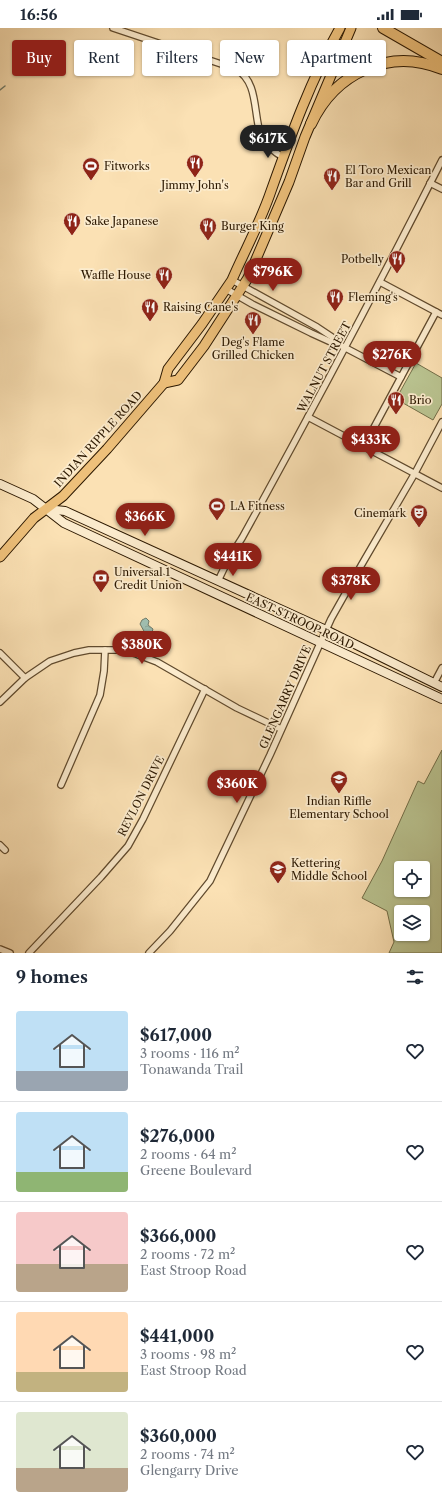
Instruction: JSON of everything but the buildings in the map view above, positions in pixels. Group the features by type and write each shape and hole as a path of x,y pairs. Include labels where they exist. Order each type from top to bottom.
{"highway":[{"path":"383,28 442,62"},
{"path":"312,124 332,94 355,74 368,67 392,61 411,60 442,69"}],"main road":[{"name":"INDIAN RIPPLE ROAD","path":"0,557 34,518 63,496 108,449 164,383 168,369 202,324 232,280 267,201 284,153 315,77 340,28"},
{"name":"INDIAN RIPPLE ROAD","path":"164,383 178,380 204,346 248,278 289,182 351,28"},
{"path":"284,153 293,158 287,172 289,182"},
{"path":"0,484 33,499 46,509"},
{"name":"EAST STROOP ROAD","path":"46,509 65,511 326,630 442,687"},
{"name":"EAST STROOP ROAD","path":"46,509 64,523 442,699"},
{"path":"135,543 140,552 141,559 148,557 157,560 172,560"}],"street":[{"path":"113,28 236,69 241,72 250,83 261,136 264,142 284,153"},
{"path":"136,35 138,28"},
{"path":"268,144 273,152 284,153"},
{"name":"WALNUT STREET","path":"218,581 228,560 242,538 346,348 442,160"},
{"path":"430,183 442,189"},
{"path":"232,280 317,327 335,339 338,344"},
{"path":"380,282 442,315"},
{"path":"226,289 252,304 311,333 346,348 400,378"},
{"path":"364,446 436,312"},
{"path":"308,417 442,488"},
{"name":"GLENGARRY DRIVE","path":"149,953 175,926 210,880 326,630 362,564 415,473 442,422"},
{"path":"0,702 25,678 38,668 63,656 88,650 120,650 147,658 205,689 236,708 281,729"},
{"path":"61,786 100,694 104,670 105,650"},
{"path":"0,653 25,678"},
{"path":"434,683 442,668"},
{"name":"REVLON DRIVE","path":"30,953 128,846 144,819 205,689"},
{"path":"0,845 6,850"},
{"path":"0,949 10,953"}],"green space":[{"path":"416,363 442,378 442,404 433,420 396,399"},
{"path":"442,750 442,953 389,953 394,942 387,911 362,898 382,861 418,781 424,784"}],"water":[{"path":"146,618 149,621 148,625 153,629 149,635 145,633 140,624 142,620"}],"waterway":[{"path":"0,90 5,86"}],"place":[{"name":"Jimmy John's","path":"195,178"},
{"name":"Fitworks","path":"91,181"},
{"name":"El Toro Mexican Bar and Grill","path":"332,191"},
{"name":"Sake Japanese","path":"72,236"},
{"name":"Burger King","path":"208,241"},
{"name":"Potbelly","path":"397,274"},
{"name":"Waffle House","path":"164,290"},
{"name":"Fleming's","path":"335,312"},
{"name":"Raising Cane's","path":"150,322"},
{"name":"Deg's Flame Grilled Chicken","path":"253,335"},
{"name":"Brio","path":"396,415"},
{"name":"LA Fitness","path":"217,521"},
{"name":"Cinemark","path":"419,528"},
{"name":"Universal 1 Credit Union","path":"101,593"},
{"name":"Indian Riffle Elementary School","path":"339,794"},
{"name":"Kettering Middle School","path":"278,884"}]}
